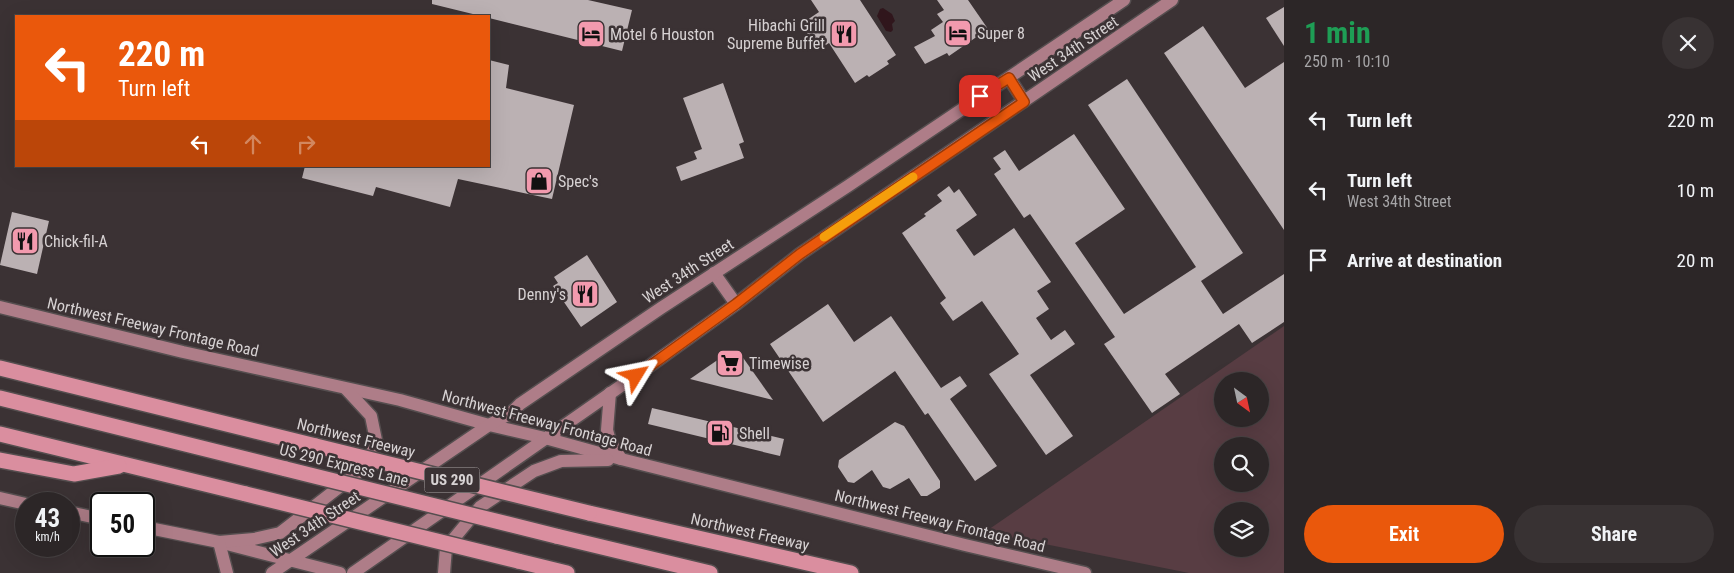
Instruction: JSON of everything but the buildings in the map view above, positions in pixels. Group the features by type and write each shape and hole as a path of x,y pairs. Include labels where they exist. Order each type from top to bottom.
{"highway":[{"name":"Northwest Freeway","path":"0,368 589,513 851,573"},
{"name":"US 290 Express Lane","path":"0,398 710,573"},
{"path":"0,434 566,573"},
{"path":"0,460 74,474 125,465"}],"main road":[{"name":"West 34th Street","path":"272,573 489,425 511,413 520,404 714,273 848,186 1124,0"},
{"name":"West 34th Street","path":"353,573 736,304 800,254 1172,0"},
{"path":"1009,78 1024,102"},
{"path":"714,273 736,304"},
{"name":"Northwest Freeway Frontage Road","path":"0,307 183,352 400,400 621,459 956,543 1085,573"},
{"path":"219,542 280,533 356,474 377,445 371,416 346,389"},
{"path":"444,573 446,548 480,507 534,470 561,461 621,459 610,441 607,430 610,393"},
{"path":"0,498 15,501"},
{"path":"155,529 219,542 340,573"},
{"path":"219,542 227,573"}],"shaded area":[{"path":"883,8 892,14 895,21 892,24 893,30 891,32 886,31 877,16 880,9"},
{"path":"1284,326 1284,573 1189,573 985,532 1214,374 1214,428 1269,428 1269,372 1217,372"}],"slow traffic":[{"path":"824,237 913,177"}],"place":[{"name":"Super 8","path":"958,33"},
{"name":"Motel 6 Houston","path":"591,34"},
{"name":"Hibachi Grill Supreme Buffet","path":"844,34"},
{"name":"Spec's","path":"539,181"},
{"name":"Chick-fil-A","path":"25,241"},
{"name":"Denny's","path":"585,294"},
{"name":"Timewise","path":"730,363"},
{"name":"Shell","path":"720,433"}],"route":[{"path":"636,376 736,304 800,254 1024,102 1009,78 980,96"}]}
